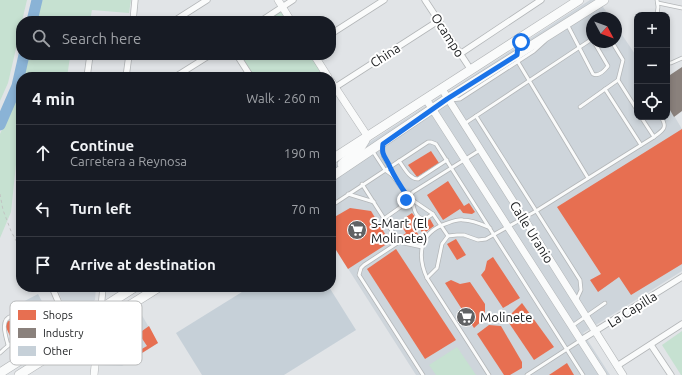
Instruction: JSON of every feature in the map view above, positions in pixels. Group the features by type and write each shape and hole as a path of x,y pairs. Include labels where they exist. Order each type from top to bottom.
{"main road":[{"path":"336,157 579,0"},
{"path":"336,174 383,144 447,99 518,58 549,35 604,0"},
{"path":"518,58 518,46 539,25"},
{"path":"336,171 360,148 368,137 379,136 407,127"},
{"path":"113,301 127,292"},
{"path":"138,301 151,292"},
{"path":"0,373 12,365"},
{"path":"19,375 34,365"}],"street":[{"path":"133,16 135,0"},
{"path":"182,16 207,0"},
{"path":"278,0 288,16"},
{"path":"268,16 293,0"},
{"path":"336,31 384,0"},
{"name":"Ocampo","path":"425,0 471,70"},
{"path":"460,54 541,0"},
{"name":"China","path":"336,84 438,21"},
{"path":"88,72 89,60"},
{"path":"127,72 128,60"},
{"path":"183,72 202,60"},
{"path":"240,60 248,72"},
{"path":"317,60 325,72"},
{"name":"Calle Uranio","path":"442,89 623,375"},
{"path":"336,92 368,137"},
{"name":"Calle Uranio","path":"426,99 603,375"},
{"name":"La Capilla","path":"581,340 682,277"},
{"path":"617,366 682,324"},
{"path":"651,345 671,375"},
{"path":"26,375 34,365"},
{"path":"94,375 96,365"}],"lane":[{"path":"657,12 657,1 682,8"},
{"path":"567,24 594,74 598,75 608,66 598,48"},
{"path":"464,124 586,43"},
{"path":"580,107 618,80 623,60 616,48"},
{"path":"518,58 529,81 588,178"},
{"path":"670,63 682,58"},
{"path":"618,80 634,105"},
{"path":"605,89 641,146"},
{"path":"476,116 580,280 582,290 576,301"},
{"path":"643,120 654,137"},
{"path":"428,278 437,268 440,249 444,240 448,236 464,235 482,240 495,234 536,211 641,146 663,130 663,120"},
{"path":"336,202 428,142 438,146 583,375"},
{"path":"383,144 382,153 390,167 392,174 408,197 433,214 448,236"},
{"path":"372,150 385,170 392,174"},
{"path":"385,218 402,206 412,192 480,150"},
{"path":"399,161 411,177 418,179 447,160"},
{"path":"362,184 399,242"},
{"path":"348,194 374,202"},
{"path":"412,201 415,213 418,217 425,219 433,214"},
{"path":"489,375 428,278 422,263 422,247 427,236 440,225 454,220 476,222 491,228"},
{"path":"422,247 399,242 364,265 361,268 359,275 423,375"},
{"path":"572,326 604,303"},
{"path":"0,353 8,345 2,324 3,320 10,316"},
{"path":"527,375 581,340"}],"path":[{"path":"0,194 3,210 16,240"}],"shaded area":[{"path":"590,0 598,0 607,12 586,12 586,48 622,48 622,35 634,53 634,120 670,120 670,109 682,129 682,271 583,333 610,375 416,375 336,250 336,164"},
{"path":"59,292 96,292 95,300 94,301 62,301"},
{"path":"142,315 158,343 142,353"},
{"path":"99,365 124,365 122,366"}],"green space":[{"path":"0,0 27,0 23,16 16,16 16,49 8,83 0,101"},
{"path":"41,0 131,0 129,13 92,10 91,16 37,16"},
{"path":"282,7 288,16 268,16"},
{"path":"27,60 70,60 68,72 23,72"},
{"path":"240,60 317,60 325,72 248,72"},
{"path":"16,99 16,164 11,212 0,238 0,134"},
{"path":"682,331 682,375 681,375 662,345"},
{"path":"457,347 476,375 436,375 429,365"}],"building: Shops":[{"path":"682,129 682,264 631,295 619,277 598,292 590,280 601,274 557,207"},
{"path":"431,151 439,163 417,177 408,165"},
{"path":"448,181 464,206 469,203 475,212 472,214 463,213 460,209 443,220 427,195"},
{"name":"S-Mart (El Molinete)","path":"350,208 371,211 390,242 348,269 336,250 336,216"},
{"path":"412,213 421,225 430,219 434,226 423,234 418,225 413,228 419,235 415,243 403,240 401,237 406,233 399,222"},
{"path":"456,239 466,255 457,260 447,244"},
{"path":"396,249 456,340 425,359 367,269"},
{"path":"493,257 520,298 503,308 481,275 485,270 487,261"},
{"path":"451,280 460,284 470,282 485,304 485,318 474,328 445,283"},
{"path":"522,303 554,347 534,360 509,323 511,314"},
{"path":"10,320 10,336 4,323"},
{"path":"489,325 501,326 522,362 522,368 510,375 504,375 477,334"},
{"path":"149,326 158,343 142,353 142,349 147,346 142,338 142,331"},
{"path":"567,363 574,375 549,375"}],"building: Industry":[{"path":"682,67 682,111 674,117 670,110 670,75"}],"building: Other":[{"path":"242,292 332,292 356,330 284,375 202,375 176,333"},
{"path":"38,294 42,301 25,301"}],"waterway":[{"path":"33,16 37,0"},
{"path":"20,72 23,60"},
{"path":"0,125 16,88"}],"place":[{"name":"S-Mart (El Molinete)","path":"357,230"},
{"name":"Molinete","path":"466,317"}],"route":[{"path":"406,200 408,197 392,174 390,167 384,158 382,153 383,144 447,99 517,55 518,46 521,42"}]}
